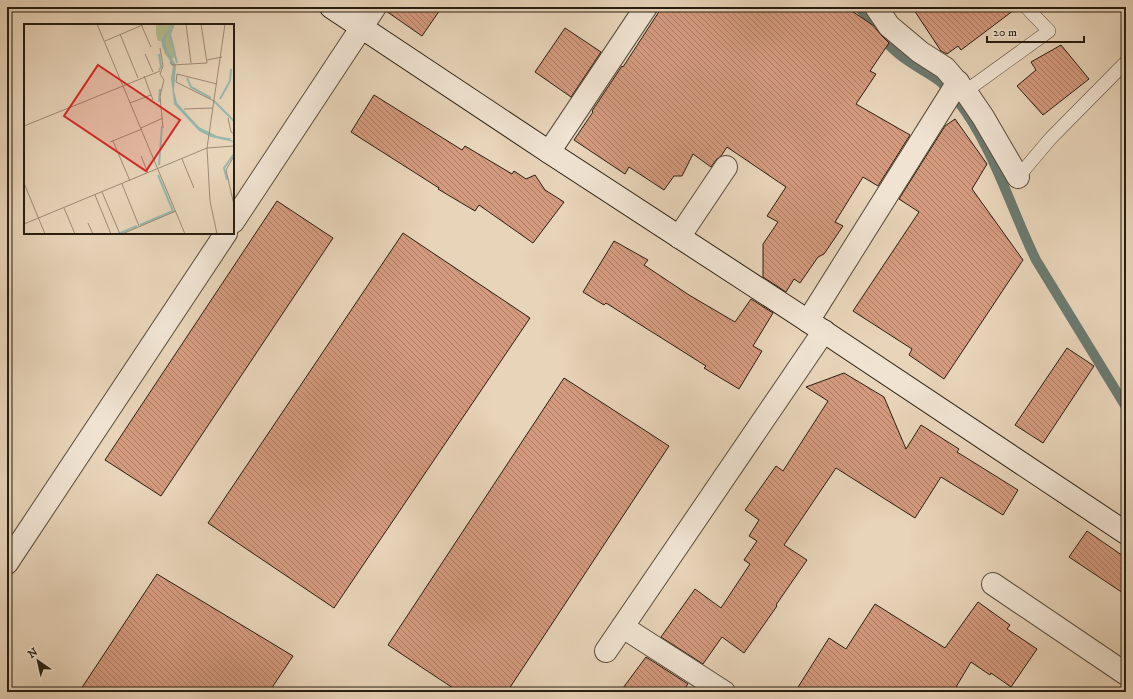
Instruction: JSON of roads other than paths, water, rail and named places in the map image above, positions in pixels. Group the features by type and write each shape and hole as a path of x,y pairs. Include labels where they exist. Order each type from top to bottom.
{"street":[{"path":"331,7 549,152 816,326 1126,533"},
{"path":"234,220 376,7"},
{"path":"549,152 646,7"},
{"path":"876,7 889,26 920,52 945,68 962,87 983,117 1018,178"},
{"path":"606,651 816,326 962,87"},
{"path":"679,237 726,167"},
{"path":"7,563 225,234"},
{"path":"993,584 1126,674"},
{"path":"623,626 724,692"}],"lane":[{"path":"962,87 1049,31 1026,7"},
{"path":"1018,178 1050,139 1126,62"}],"waterway":[{"path":"859,7 889,45 905,59 943,84 969,117 981,136 991,157 1036,260 1126,407"}]}
